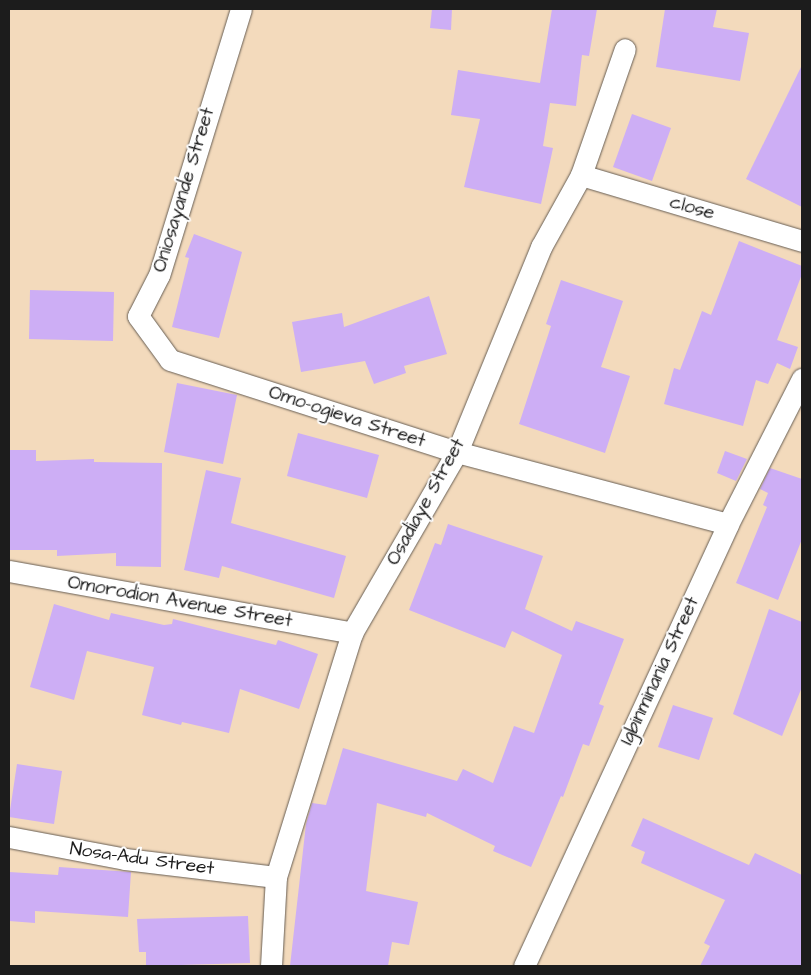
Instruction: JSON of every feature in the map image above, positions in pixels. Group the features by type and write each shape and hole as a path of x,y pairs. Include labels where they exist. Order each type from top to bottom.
{"street":[{"name":"Oniosayande Street","path":"170,360 138,316 158,275 241,9"},
{"name":"Osadiaye Street","path":"271,966 276,877 352,632 457,452 541,247 581,175 625,49"},
{"name":"close","path":"581,175 802,241"},
{"name":"Omo-ogieva Street","path":"170,360 457,452 728,524"},
{"name":"Igbinminania Street","path":"524,966 728,524 802,379"},
{"name":"Omorodion Avenue Street","path":"9,571 352,632"},
{"name":"Nosa-Adu Street","path":"9,837 125,859 276,877"}],"building":[{"path":"432,9 452,9 451,30 430,28"},
{"path":"552,9 597,9 589,56 582,55 576,106 550,103 543,146 553,148 541,204 464,187 480,119 451,115 458,70 540,83"},
{"path":"665,9 717,9 713,27 749,33 740,81 656,67"},
{"path":"802,65 802,207 746,179"},
{"path":"632,114 671,128 652,181 613,167"},
{"path":"194,234 242,252 219,338 172,327 189,258 185,257"},
{"path":"739,241 802,266 802,274 777,340 798,347 790,369 777,363 768,384 756,380 743,426 664,404 674,368 680,370 702,311 711,315"},
{"path":"561,280 623,301 601,367 630,376 605,453 519,424 551,326 546,324"},
{"path":"30,290 114,292 113,341 29,339"},
{"path":"429,296 447,354 404,366 406,373 374,384 365,361 301,372 292,322 342,313 344,327"},
{"path":"177,383 237,395 223,464 164,452"},
{"path":"298,433 379,455 367,498 287,476"},
{"path":"9,450 36,450 36,461 94,459 94,462 162,463 161,567 116,566 116,553 57,556 57,550 9,550"},
{"path":"725,451 747,459 736,481 717,473"},
{"path":"770,468 802,479 802,539 778,600 736,583 767,507 763,505 768,493 760,489"},
{"path":"206,470 241,478 231,523 346,556 334,598 222,566 219,578 184,570"},
{"path":"448,524 543,556 525,609 572,631 576,621 624,639 599,704 604,706 589,746 583,744 563,797 561,796 531,867 493,851 495,846 427,813 426,817 377,803 366,891 418,902 409,945 392,942 388,966 290,966 306,824 312,803 326,805 343,748 457,781 463,769 493,783 514,726 534,733 562,655 512,631 505,648 409,610 435,543 441,545"},
{"path":"54,604 109,620 111,613 164,625 172,624 173,619 276,645 278,640 318,654 299,709 240,689 229,733 182,722 181,725 142,715 154,667 87,651 74,700 30,687"},
{"path":"769,609 802,622 802,687 782,736 733,714"},
{"path":"673,705 713,718 699,760 658,747"},
{"path":"17,764 62,771 54,824 9,817"},
{"path":"643,818 749,865 755,853 802,875 802,966 700,966 710,946 704,943 725,900 641,863 645,852 631,846"},
{"path":"59,867 131,872 128,917 35,911 35,923 9,921 9,872 58,875"},
{"path":"248,916 250,963 146,966 146,952 139,952 137,919"}]}
